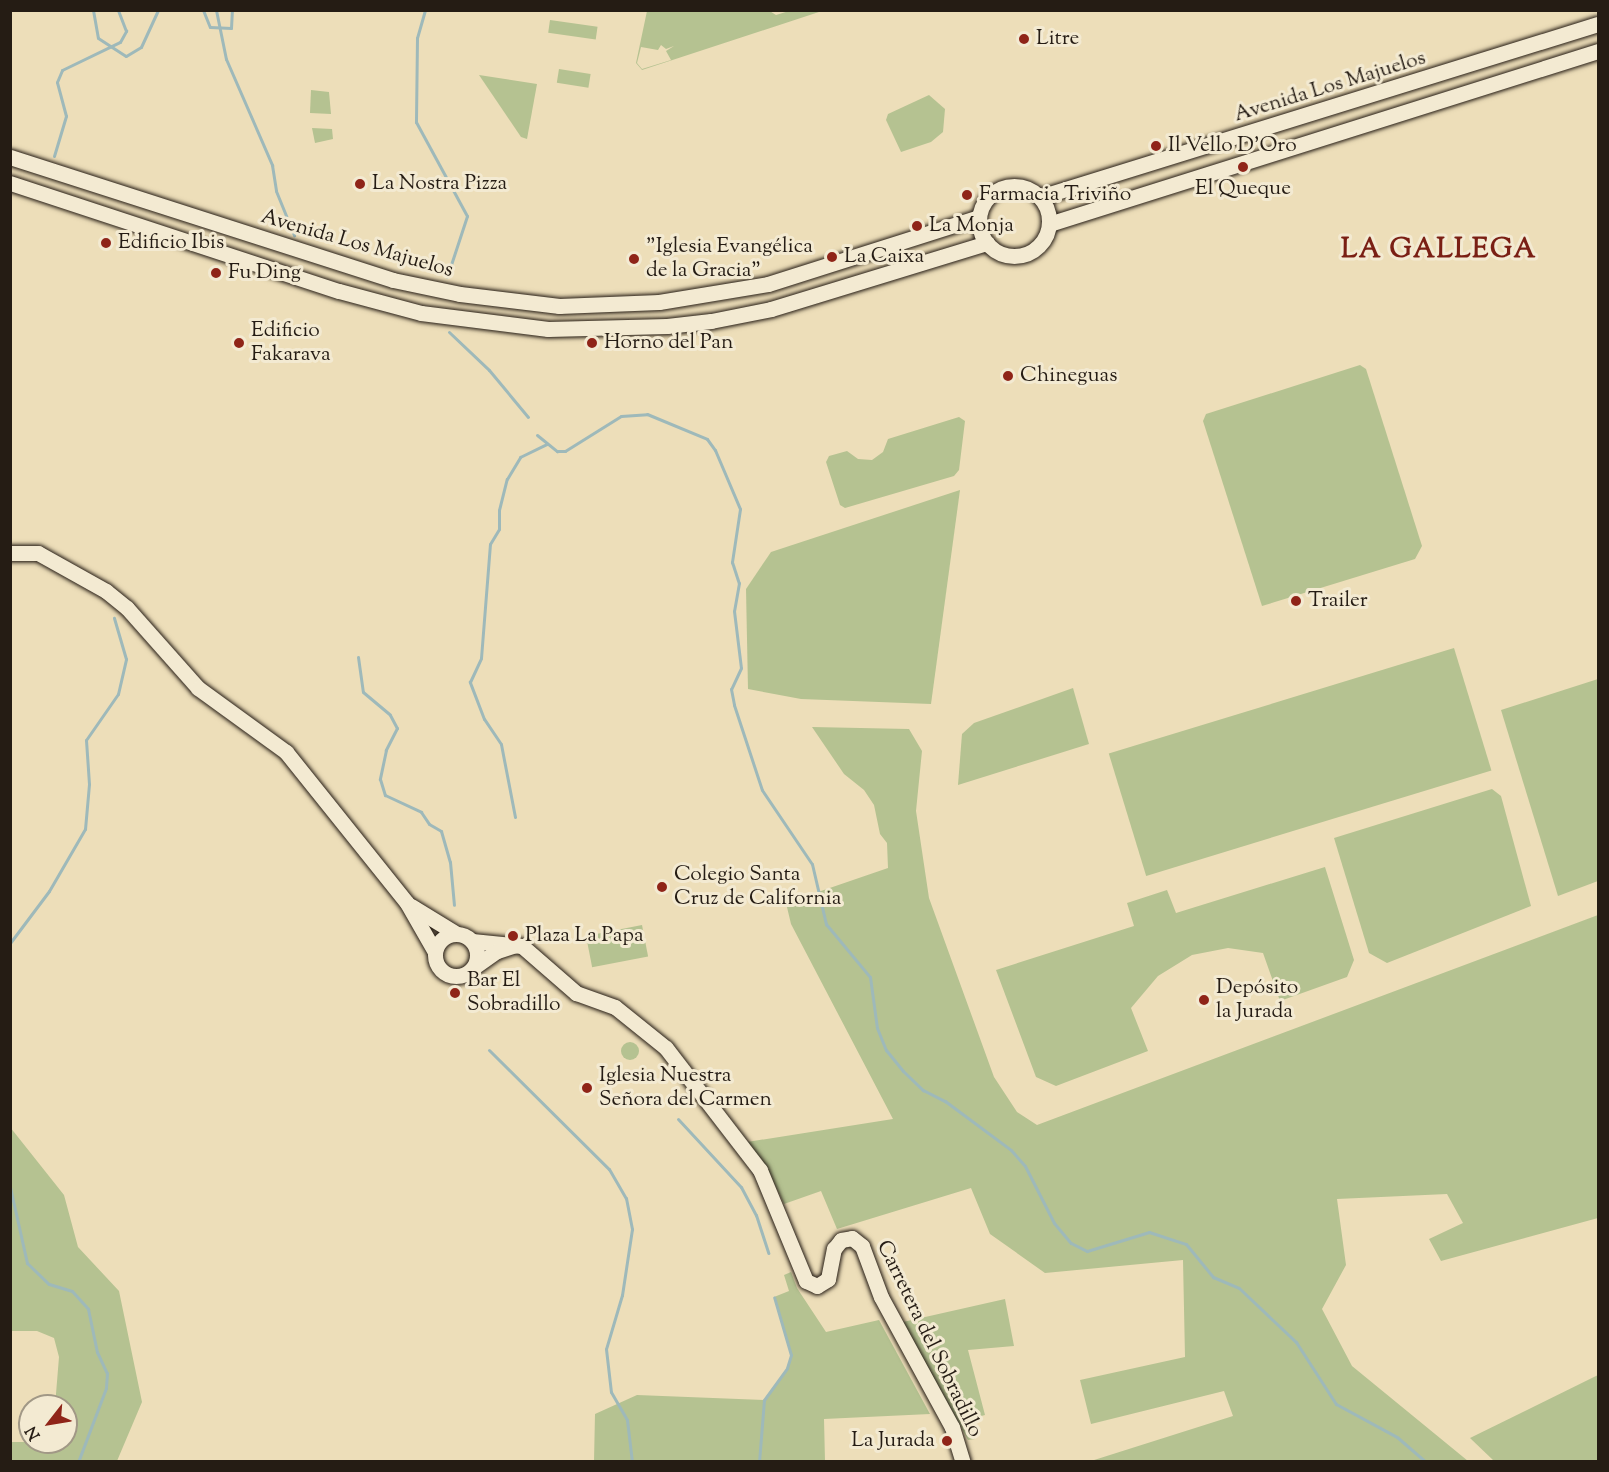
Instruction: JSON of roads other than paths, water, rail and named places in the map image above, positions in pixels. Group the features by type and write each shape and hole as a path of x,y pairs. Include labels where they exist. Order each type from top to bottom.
{"street":[{"name":"Avenida Los Majuelos","path":"1040,198 1599,24"},
{"path":"1049,224 1599,51"},
{"name":"Avenida Los Majuelos","path":"10,157 273,244 393,280 460,294 559,306 648,303 768,284 979,218"},
{"path":"10,183 267,268 421,313 503,326 548,329 659,326 771,309 987,243"},
{"path":"1020,185 1040,198 1049,224 1039,246 1025,254 1009,255 987,243 979,218 990,195 1002,188 1020,185"},
{"path":"267,268 273,244"},
{"path":"10,553 38,553 73,570 127,608 198,688 299,765 407,903 435,952 438,966 450,976 466,974 497,951 516,945"},
{"path":"407,903 472,941 477,952 474,967"},
{"path":"435,952 442,940 457,934"},
{"name":"Carretera del Sobradillo","path":"472,941 516,945 531,952 576,993 628,1015 666,1048 697,1084 760,1170 806,1281 817,1286 828,1280 834,1249 841,1240 852,1238 862,1246 880,1297 952,1427 963,1461"}],"waterway":[{"path":"93,10 98,38 126,56 141,47 158,10"},
{"path":"54,156 66,116 57,82 62,70 120,42 126,31 118,10"},
{"path":"203,10 210,27 231,28 232,10"},
{"path":"216,10 226,59 272,165 276,191 294,235"},
{"path":"425,10 417,38 416,122 467,216 447,277"},
{"path":"449,332 489,370 528,417"},
{"path":"537,435 557,451 565,451 621,416 647,414 707,439 715,450 740,509 732,562 739,583 734,611 741,668 731,689 734,705 762,790 812,864 826,924 870,977 877,1028 886,1050 903,1071 923,1090 945,1101 1011,1150 1025,1166 1054,1223 1071,1243 1087,1251 1149,1232 1186,1244 1213,1277 1239,1288 1296,1342 1336,1404 1397,1437 1426,1462"},
{"path":"515,817 501,744 484,719 470,682 481,658 490,544 499,529 499,510 507,479 520,457 547,444"},
{"path":"10,943 49,891 85,829 89,784 86,740 118,694 126,659 114,618"},
{"path":"358,657 363,692 390,715 397,728 386,750 380,779 385,795 421,812 429,824 441,831 450,862 454,905"},
{"path":"489,1050 609,1169 626,1198 632,1229 622,1295 606,1349 611,1392 627,1420 632,1462"},
{"path":"678,1119 741,1187 756,1215 768,1253"},
{"path":"10,1187 27,1263 49,1284 72,1291 88,1309 97,1352 107,1373 106,1388 78,1462"},
{"path":"759,1462 764,1400 787,1368 791,1355 774,1297"}],"place":[{"name":"Litre","path":"1024,39"},
{"name":"Il Vello D'Oro","path":"1156,146"},
{"name":"El Queque","path":"1243,167"},
{"name":"La Nostra Pizza","path":"360,184"},
{"name":"Farmacia Triviño","path":"967,195"},
{"name":"La Monja","path":"917,226"},
{"name":"Edificio Ibis","path":"106,243"},
{"name":"La Caixa","path":"832,257"},
{"name":"\"Iglesia Evangélica de la Gracia\"","path":"634,259"},
{"name":"Fu Ding","path":"216,273"},
{"name":"Edificio Fakarava","path":"239,343"},
{"name":"Horno del Pan","path":"592,343"},
{"name":"Chineguas","path":"1008,376"},
{"name":"Trailer","path":"1296,601"},
{"name":"Colegio Santa Cruz de California","path":"662,887"},
{"name":"Plaza La Papa","path":"513,936"},
{"name":"Bar El Sobradillo","path":"455,993"},
{"name":"Depósito la Jurada","path":"1204,1000"},
{"name":"Iglesia Nuestra Señora del Carmen","path":"587,1088"},
{"name":"La Jurada","path":"947,1441"}],"district":[{"name":"LA GALLEGA","path":"1439,251"}]}
